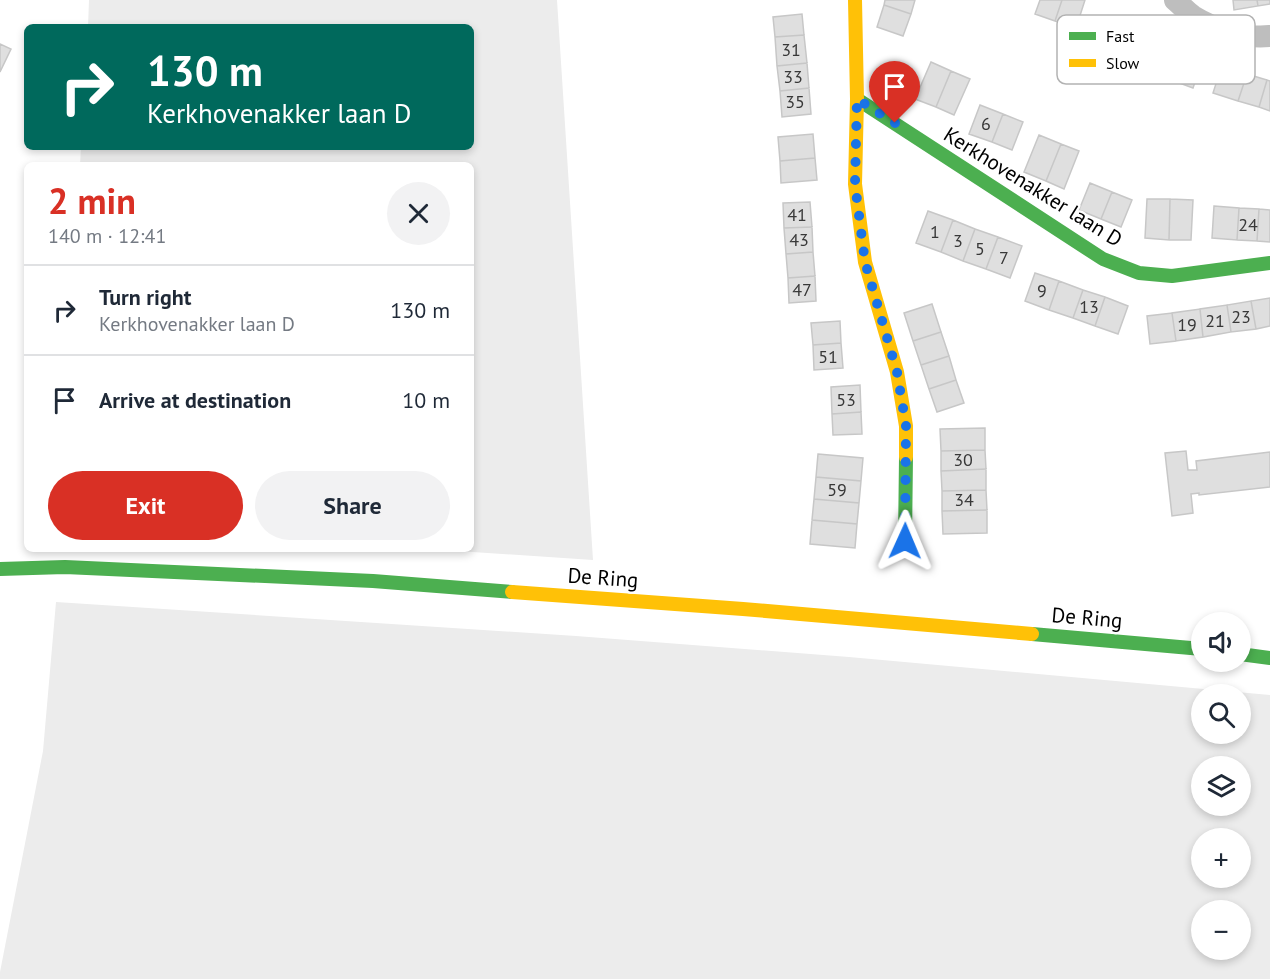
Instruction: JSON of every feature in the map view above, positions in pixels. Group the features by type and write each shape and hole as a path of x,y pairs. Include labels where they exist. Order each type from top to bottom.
{"main road":[{"path":"855,0 857,99 855,184 865,262 897,372 906,426 905,541"},
{"name":"Kerkhovenakker laan D","path":"857,99 1071,239 1112,263 1139,273 1172,276 1270,263"},
{"path":"10,554 65,567"},
{"name":"De Ring","path":"0,568 65,567 373,581 754,610 1191,648"},
{"path":"1251,650 1270,646"},
{"path":"1251,654 1270,658"}],"street":[{"path":"1175,0 1192,15"},
{"path":"1255,37 1270,36"}],"shaded area":[{"path":"89,0 557,0 593,560 472,552 474,162 80,162 81,150 474,150 474,24 88,24"},
{"path":"56,602 576,636 849,657 1191,688 1191,744 1251,744 1251,693 1270,695 1270,979 0,979 43,751"}],"building":[{"path":"885,0 915,0 911,14 884,5"},
{"path":"1040,0 1062,0 1055,21 1035,14"},
{"path":"1062,0 1085,0 1080,15 1057,15"},
{"path":"1233,0 1257,0 1258,6 1234,10"},
{"path":"1257,0 1270,0 1270,4 1258,6"},
{"path":"884,5 911,14 903,36 877,27"},
{"path":"802,14 804,35 775,37 773,17"},
{"path":"804,35 807,63 777,66 775,37"},
{"path":"0,44 11,49 0,72"},
{"path":"931,62 951,71 936,107 915,99"},
{"path":"807,63 809,88 780,91 777,66"},
{"path":"951,71 970,79 954,115 936,107"},
{"path":"1255,76 1267,80 1259,107 1238,101 1244,84 1255,84"},
{"path":"1267,80 1270,81 1270,111 1259,107"},
{"path":"1182,84 1194,84 1193,88"},
{"path":"1216,84 1244,84 1238,101 1213,93"},
{"path":"809,88 811,114 782,117 780,91"},
{"path":"980,105 1003,114 992,142 969,134"},
{"path":"1003,114 1023,122 1012,150 992,142"},
{"path":"813,134 815,158 780,161 778,137"},
{"path":"1039,135 1061,144 1046,181 1024,172"},
{"path":"1061,144 1079,151 1064,189 1046,181"},
{"path":"815,158 817,180 781,183 780,161"},
{"path":"1090,183 1112,192 1101,219 1079,210"},
{"path":"1112,192 1132,200 1121,227 1101,219"},
{"path":"1147,199 1170,199 1169,240 1145,238"},
{"path":"1170,199 1193,200 1191,240 1169,240"},
{"path":"810,202 812,227 784,228 783,203"},
{"path":"1214,206 1239,208 1237,240 1212,238"},
{"path":"1239,208 1259,209 1257,241 1237,240"},
{"path":"1259,209 1270,210 1270,242 1257,241"},
{"path":"928,211 953,220 941,252 916,243"},
{"path":"953,220 975,229 963,261 941,252"},
{"path":"812,227 813,252 786,254 784,228"},
{"path":"975,229 998,237 986,269 963,261"},
{"path":"998,237 1022,246 1010,278 986,269"},
{"path":"813,252 815,276 788,278 786,254"},
{"path":"1035,273 1059,281 1049,310 1025,301"},
{"path":"815,276 816,301 789,303 788,278"},
{"path":"1059,281 1083,290 1073,318 1049,310"},
{"path":"1083,290 1105,297 1095,326 1073,318"},
{"path":"1105,297 1128,306 1118,334 1095,326"},
{"path":"1270,298 1270,326 1256,329 1251,301"},
{"path":"1251,301 1256,329 1231,332 1227,305"},
{"path":"932,304 941,332 913,341 904,313"},
{"path":"1227,305 1231,332 1203,337 1200,309"},
{"path":"1200,309 1203,337 1176,341 1172,313"},
{"path":"1172,313 1176,341 1150,344 1147,316"},
{"path":"840,321 841,343 813,345 811,323"},
{"path":"941,332 949,356 921,365 913,341"},
{"path":"841,343 843,368 814,370 813,345"},
{"path":"949,356 956,380 929,389 921,365"},
{"path":"956,380 964,403 937,412 929,389"},
{"path":"860,385 861,412 832,414 831,387"},
{"path":"861,412 862,434 833,435 832,414"},
{"path":"985,428 985,450 941,451 940,429"},
{"path":"985,450 986,469 941,471 941,451"},
{"path":"1186,451 1188,470 1197,470 1196,461 1270,452 1270,487 1191,494 1193,513 1172,516 1165,453"},
{"path":"818,454 863,458 861,481 816,477"},
{"path":"986,469 986,490 942,491 941,471"},
{"path":"816,477 861,481 859,503 814,499"},
{"path":"986,490 987,510 942,511 942,491"},
{"path":"814,499 859,503 857,524 812,520"},
{"path":"987,510 987,533 943,534 942,511"},
{"path":"812,520 857,524 855,548 810,544"}],"traffic: fast":[{"path":"857,99 1103,259 1139,273 1172,276 1270,263"},
{"path":"905,541 906,457"},
{"path":"0,569 65,567 373,581 512,592"},
{"path":"1032,634 1191,648"},
{"path":"1251,655 1270,658"}],"traffic: slow":[{"path":"855,0 857,99 855,184 865,262 897,372 906,426 906,457"},
{"path":"512,592 1032,634"}],"route":[{"path":"895,123 857,99 855,184 865,262 897,372 906,426 905,541"}]}
